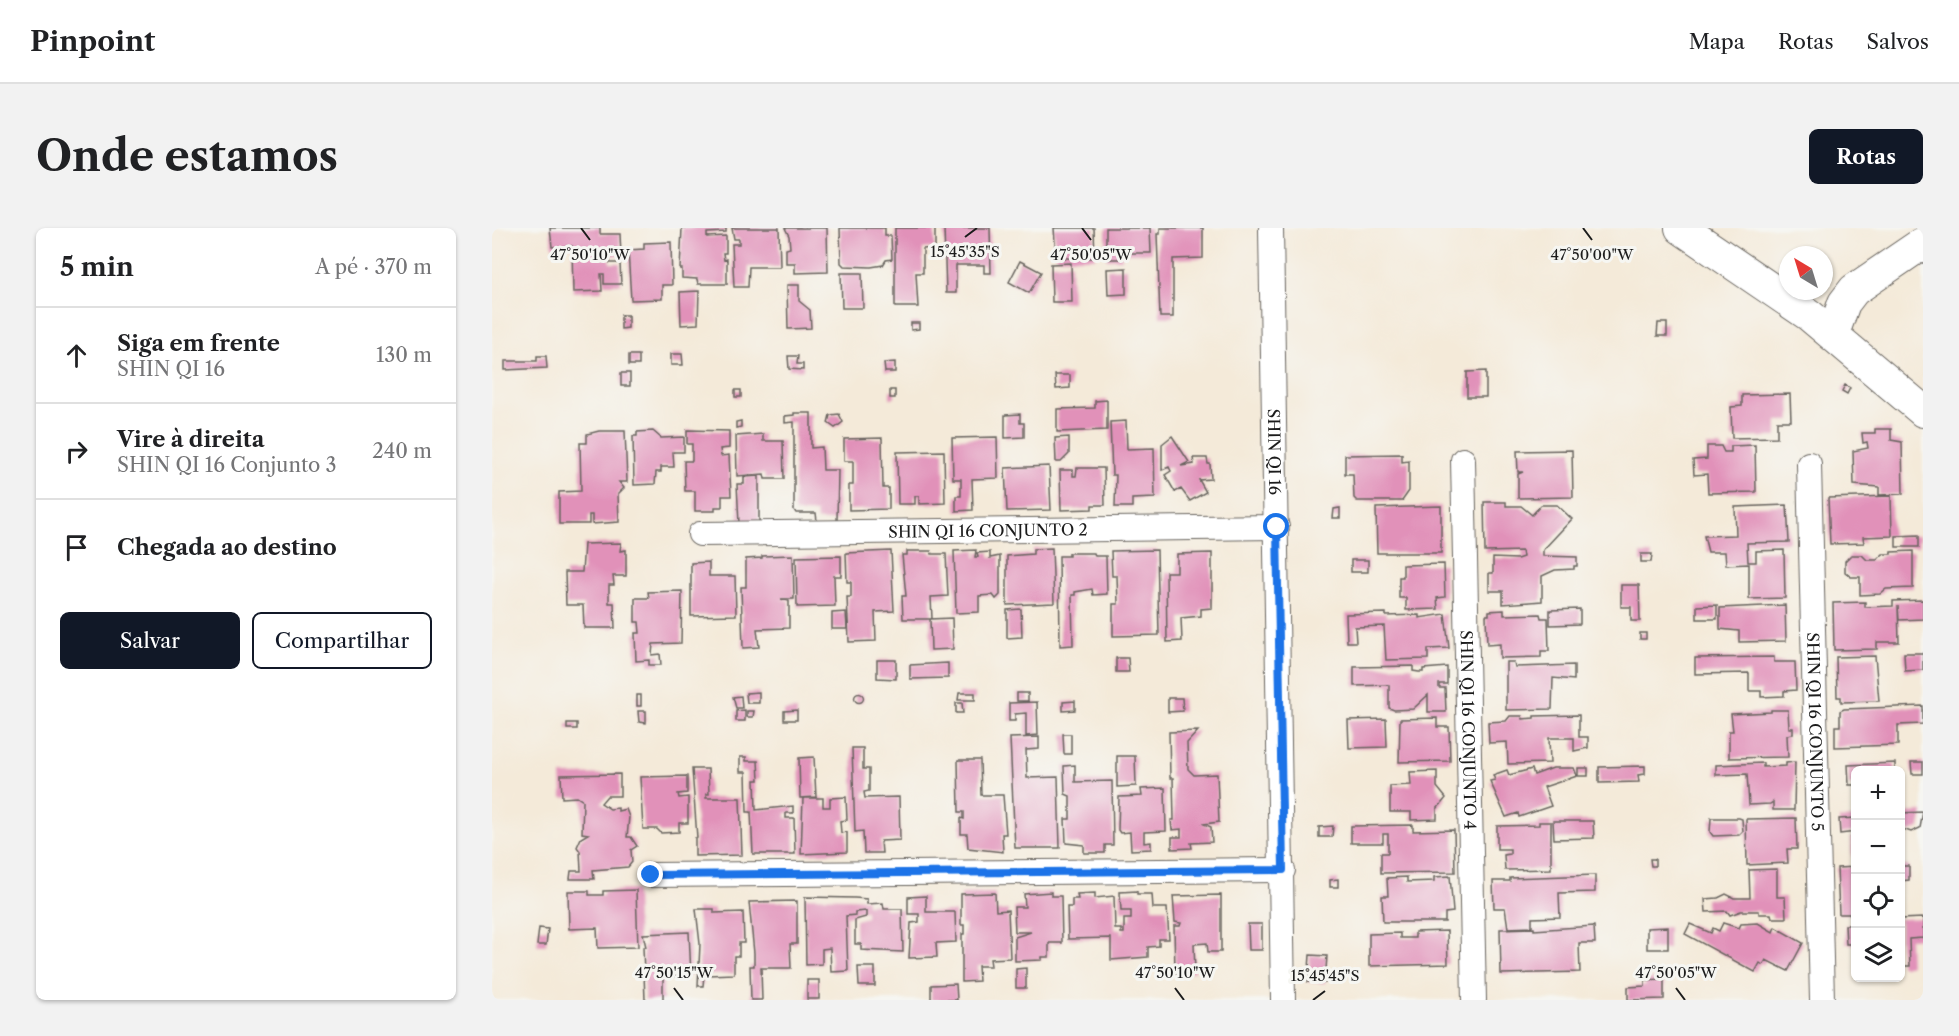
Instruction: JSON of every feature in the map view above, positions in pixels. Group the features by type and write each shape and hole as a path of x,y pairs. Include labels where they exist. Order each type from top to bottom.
{"main road":[{"path":"1681,228 1833,334 1923,411"},
{"path":"1833,334 1844,303 1854,290 1923,243"}],"street":[{"name":"SHIN QI 16","path":"1271,228 1283,870 1283,1000"},
{"name":"SHIN QI 16 CONJUNTO 4","path":"1463,460 1474,1000"},
{"name":"SHIN QI 16 CONJUNTO 5","path":"1809,464 1822,1000"},
{"name":"SHIN QI 16 CONJUNTO 2","path":"700,534 1277,527"},
{"path":"651,875 1283,870"}],"building":[{"path":"550,228 600,228 600,234 620,234 621,255 601,256 601,258 610,258 610,263 620,263 621,284 604,284 604,274 601,274 602,291 573,292 572,246 552,247"},
{"path":"682,228 726,228 726,232 707,233 707,237 726,236 726,253 723,253 724,260 727,259 727,284 698,284 697,279 682,278 682,269 680,269"},
{"path":"732,228 779,228 780,267 749,267 748,287 734,287 732,244 739,244 739,239 734,239"},
{"path":"785,228 827,228 828,272 795,273 795,263 786,263 786,249 790,248 789,236"},
{"path":"840,228 885,228 885,236 891,236 892,259 886,260 883,265 871,267 844,266 841,263"},
{"path":"895,228 935,228 935,248 923,249 923,273 916,273 918,307 895,307"},
{"path":"944,228 990,228 991,273 984,273 984,265 956,265 956,293 946,293"},
{"path":"1054,228 1094,228 1095,258 1056,258"},
{"path":"1106,228 1150,228 1151,253 1121,253 1122,259 1106,259"},
{"path":"1160,228 1203,228 1203,258 1173,259 1173,317 1160,317 1157,234 1160,234"},
{"path":"671,242 672,285 662,285 662,299 631,300 628,250 644,249 644,243"},
{"path":"1020,261 1041,272 1029,293 1009,282"},
{"path":"1071,263 1072,302 1052,302 1051,264"},
{"path":"1126,268 1126,294 1108,295 1107,269"},
{"path":"841,273 862,273 863,308 842,308"},
{"path":"787,285 799,285 799,301 810,310 811,328 788,329"},
{"path":"699,291 698,324 681,325 680,292"},
{"path":"621,315 628,315 628,328 621,329"},
{"path":"911,323 919,323 919,329 911,330"},
{"path":"1658,323 1667,323 1667,336 1657,336"},
{"path":"671,354 682,354 683,365 671,365"},
{"path":"629,355 639,355 639,365 629,365"},
{"path":"537,356 546,356 547,368 505,370 505,361 537,361"},
{"path":"788,356 798,356 797,364 803,364 803,370 789,369"},
{"path":"895,362 895,372 885,372 884,363"},
{"path":"1486,371 1486,397 1467,397 1467,372"},
{"path":"621,373 630,373 630,386 621,386"},
{"path":"1055,375 1070,375 1070,388 1056,389"},
{"path":"1845,385 1850,388 1847,394 1842,391"},
{"path":"735,390 741,390 741,397 735,397"},
{"path":"890,390 895,390 895,398 890,398"},
{"path":"1790,394 1791,421 1777,421 1777,437 1732,438 1731,407 1742,406 1742,395"},
{"path":"1107,400 1107,430 1057,432 1057,409 1095,408 1095,401"},
{"path":"794,413 811,413 811,448 822,447 823,470 838,470 837,521 817,521 816,513 796,513 794,510 794,422 785,423 785,416 794,415"},
{"path":"839,414 843,422 835,428 828,423 830,415"},
{"path":"1020,414 1020,423 1024,423 1024,437 1005,438 1005,415"},
{"path":"741,421 741,427 736,428 736,422"},
{"path":"1126,421 1127,449 1154,448 1155,498 1132,499 1132,507 1115,507 1116,475 1112,475 1110,422"},
{"path":"1875,429 1891,429 1891,440 1902,442 1903,494 1879,495 1879,487 1854,485 1853,451 1868,448 1867,442 1863,443 1862,433 1875,433"},
{"path":"687,430 729,431 729,448 720,449 721,456 729,455 731,496 722,496 722,507 715,507 715,511 695,511 695,491 685,491 684,461 692,461 692,444 687,444"},
{"path":"599,431 625,431 627,482 619,482 624,488 618,494 619,522 592,524 592,515 589,515 589,524 559,524 559,492 581,491 580,443 587,443 587,434"},
{"path":"653,431 661,438 684,437 684,452 673,452 674,467 661,467 661,472 656,472 655,484 634,485 633,436 637,436 637,432"},
{"path":"763,434 763,441 783,441 784,479 765,479 764,474 737,476 736,436"},
{"path":"1172,436 1189,462 1181,466 1194,464 1193,458 1207,458 1210,464 1211,479 1199,480 1206,492 1190,501 1181,489 1175,492 1165,475 1171,471 1169,467 1162,470 1162,444"},
{"path":"997,437 998,478 972,479 973,510 956,511 956,496 961,496 961,479 953,479 952,438"},
{"path":"1069,437 1069,454 1061,462 1056,462 1055,438"},
{"path":"882,438 883,488 889,488 889,509 849,510 849,485 853,485 853,461 844,461 844,439"},
{"path":"1755,445 1756,492 1708,493 1707,474 1694,475 1693,460 1707,459 1707,446 1721,446 1724,452 1731,452 1731,446"},
{"path":"1572,450 1573,497 1518,498 1518,474 1523,472 1518,472 1517,451"},
{"path":"944,451 945,503 919,504 919,496 915,496 915,504 898,504 897,452"},
{"path":"1402,454 1402,462 1409,461 1409,491 1402,501 1357,501 1354,498 1353,474 1345,474 1345,455"},
{"path":"1049,466 1051,510 1007,511 1005,468"},
{"path":"1077,468 1104,468 1105,505 1092,505 1092,509 1061,510 1060,470 1073,470 1073,476 1076,476"},
{"path":"759,476 759,524 739,524 737,484 744,484 744,477"},
{"path":"1891,496 1892,536 1863,537 1864,543 1830,544 1828,498"},
{"path":"1484,502 1506,502 1506,506 1521,506 1532,515 1541,505 1557,505 1572,519 1543,550 1543,556 1577,557 1577,566 1574,566 1574,569 1555,570 1542,576 1542,601 1503,604 1503,591 1489,591 1489,573 1493,573 1493,558 1523,557 1522,551 1485,552"},
{"path":"1787,505 1789,542 1747,543 1748,562 1756,562 1756,551 1784,550 1785,598 1749,599 1749,564 1726,565 1725,552 1708,552 1704,536 1736,535 1735,507"},
{"path":"1441,506 1441,553 1377,553 1376,508"},
{"path":"1340,508 1340,518 1333,518 1334,509"},
{"path":"1919,535 1919,547 1896,547 1896,536"},
{"path":"621,543 620,551 626,550 626,576 613,576 614,585 609,585 609,603 614,603 615,628 584,628 583,605 566,605 565,572 582,572 584,544"},
{"path":"1052,548 1054,603 1007,605 1007,556 1033,554 1033,549"},
{"path":"976,550 975,557 978,557 977,553 990,552 990,558 1000,556 1000,595 996,599 993,595 979,596 979,612 956,613 954,551"},
{"path":"1157,550 1159,635 1113,636 1113,604 1118,604 1117,576 1112,576 1111,551"},
{"path":"891,551 894,611 875,612 876,641 849,642 847,597 851,597 851,582 847,582 846,553"},
{"path":"907,551 931,551 932,554 946,554 948,596 931,597 932,619 903,619 902,596 906,596 902,555 907,555"},
{"path":"1913,551 1913,588 1886,589 1880,594 1860,595 1860,577 1851,577 1845,572 1845,561 1851,555 1862,555 1867,560 1877,560 1883,554 1891,554 1891,552"},
{"path":"1069,553 1094,553 1095,556 1106,556 1107,594 1093,595 1092,589 1075,592 1075,595 1072,595 1073,645 1060,646 1059,556 1069,556"},
{"path":"1212,553 1212,608 1201,609 1201,616 1181,618 1182,641 1167,642 1166,572 1177,572 1177,554"},
{"path":"1641,554 1652,554 1651,562 1641,562"},
{"path":"793,555 794,599 781,599 789,601 789,628 757,629 759,647 743,648 741,587 746,587 746,559"},
{"path":"841,556 841,576 834,576 835,606 797,607 796,557"},
{"path":"1351,560 1368,560 1368,572 1351,572"},
{"path":"709,562 709,576 735,576 736,615 691,616 691,563"},
{"path":"1444,564 1445,597 1437,598 1438,609 1406,610 1406,598 1399,598 1399,577 1403,577 1403,565"},
{"path":"1621,585 1639,585 1640,621 1631,621 1631,607 1621,607"},
{"path":"682,591 681,643 653,644 652,655 660,654 661,665 649,665 649,660 636,661 635,633 640,633 639,622 635,622 635,598 649,598 648,592"},
{"path":"1923,600 1923,619 1899,620 1898,606 1899,642 1877,642 1877,649 1834,650 1833,603 1865,602 1865,607 1893,606 1893,601"},
{"path":"1717,605 1717,619 1697,619 1697,606"},
{"path":"1785,605 1786,641 1739,642 1739,631 1720,629 1720,608"},
{"path":"1021,609 1022,637 1007,638 1007,610"},
{"path":"1580,609 1580,624 1550,625 1550,610"},
{"path":"1504,610 1504,615 1540,614 1541,618 1548,618 1549,651 1541,651 1541,657 1500,658 1500,644 1487,645 1486,615 1489,615 1489,611"},
{"path":"846,612 847,629 832,629 832,613"},
{"path":"1386,613 1386,616 1419,615 1419,618 1445,614 1449,648 1428,649 1428,659 1386,660 1384,626 1355,627 1356,642 1347,642 1346,614"},
{"path":"952,618 953,649 931,650 930,619"},
{"path":"1640,633 1646,633 1646,639 1640,639"},
{"path":"1904,653 1923,653 1923,670 1905,671"},
{"path":"1875,656 1879,701 1841,702 1841,697 1837,697 1836,657"},
{"path":"1774,657 1774,662 1795,662 1796,690 1784,691 1784,696 1761,697 1761,691 1749,691 1749,673 1695,674 1695,658"},
{"path":"1116,658 1128,658 1129,672 1116,672"},
{"path":"877,660 896,660 896,679 877,678"},
{"path":"1506,662 1514,662 1515,667 1574,665 1574,680 1553,678 1552,709 1506,710"},
{"path":"948,663 948,678 910,679 910,665"},
{"path":"1413,666 1413,671 1419,672 1423,672 1423,669 1447,667 1447,684 1439,684 1439,688 1445,688 1446,712 1428,712 1428,695 1413,709 1394,710 1389,708 1389,685 1354,686 1354,667"},
{"path":"759,692 759,703 747,703 746,693"},
{"path":"959,693 975,693 975,700 958,700"},
{"path":"1017,693 1028,693 1028,701 1017,701"},
{"path":"859,694 863,698 859,702 855,698"},
{"path":"637,695 641,695 641,706 637,706"},
{"path":"741,696 742,708 736,708 733,697"},
{"path":"1168,698 1182,698 1183,711 1168,712"},
{"path":"1075,701 1075,710 1063,711 1063,702"},
{"path":"1037,702 1038,735 1026,736 1026,713 1015,714 1015,721 1009,721 1009,703"},
{"path":"956,703 962,703 963,713 956,713"},
{"path":"1923,706 1923,724 1898,725 1898,745 1835,747 1835,726 1840,726 1840,711 1844,709"},
{"path":"745,710 745,721 736,721 736,711"},
{"path":"797,710 797,720 784,720 784,711"},
{"path":"1771,710 1788,710 1789,728 1793,728 1793,734 1787,735 1788,757 1729,758 1729,731 1733,731 1731,714 1771,712"},
{"path":"638,711 646,711 646,723 639,722"},
{"path":"747,711 754,711 753,717 747,717"},
{"path":"1579,715 1579,737 1588,737 1588,748 1574,751 1574,738 1549,738 1550,763 1508,764 1507,742 1489,743 1488,722 1506,721 1510,716 1522,716 1523,719 1534,718 1534,716"},
{"path":"1437,718 1437,727 1449,727 1450,761 1399,762 1400,719"},
{"path":"1386,719 1387,747 1349,748 1348,720"},
{"path":"567,723 577,723 577,729 567,729"},
{"path":"1198,731 1187,743 1188,769 1194,775 1217,774 1219,822 1204,824 1211,827 1212,842 1191,843 1192,848 1172,849 1172,837 1181,837 1181,829 1172,830 1171,820 1174,820 1173,778 1170,778 1169,732"},
{"path":"1063,734 1071,734 1071,754 1064,754"},
{"path":"1039,737 1039,749 1026,750 1027,778 1058,777 1060,848 1015,848 1010,738"},
{"path":"852,748 863,748 863,769 869,769 869,791 864,792 865,798 899,797 900,840 881,841 882,853 864,853 863,831 855,832"},
{"path":"1117,756 1135,756 1136,786 1117,787"},
{"path":"740,757 746,757 746,761 758,761 759,780 755,780 756,810 793,806 793,813 786,813 786,818 794,818 795,854 753,854 751,812 747,812 746,772 740,772"},
{"path":"814,757 816,797 800,798 799,758"},
{"path":"958,760 980,760 981,795 1003,795 1006,834 1002,834 1003,852 968,848 967,834 961,834 961,818 964,819 964,812 959,812"},
{"path":"1795,762 1794,810 1773,810 1773,802 1749,805 1747,774 1716,775 1716,765 1763,763 1763,767 1786,766 1786,763"},
{"path":"1911,762 1923,762 1923,774 1912,774"},
{"path":"1895,763 1895,766 1851,766 1851,785 1849,785 1848,765"},
{"path":"1075,765 1075,782 1112,781 1113,845 1105,845 1105,853 1084,853 1084,845 1066,843 1065,819 1070,819 1070,796 1065,794 1064,766"},
{"path":"1645,766 1645,774 1638,775 1639,782 1599,783 1599,767"},
{"path":"1553,768 1574,768 1577,776 1544,787 1551,806 1519,817 1518,813 1506,817 1490,781 1495,780 1493,775 1507,770 1509,775 1532,769 1534,775"},
{"path":"1578,768 1588,768 1588,776 1578,776"},
{"path":"692,769 708,769 709,794 706,794 706,798 740,798 742,855 695,856 695,838 697,838"},
{"path":"1437,771 1437,787 1446,798 1437,809 1437,819 1411,820 1411,812 1390,812 1390,786 1411,785 1410,772"},
{"path":"620,774 620,796 607,796 601,803 610,809 618,808 618,811 626,809 629,817 627,837 631,837 637,846 631,850 632,862 628,867 593,870 594,879 570,879 571,871 581,871 580,851 577,847 581,838 588,834 582,833 583,801 577,797 562,798 561,775"},
{"path":"687,776 687,793 678,794 679,798 688,797 688,823 679,823 679,832 661,833 657,829 643,829 640,777"},
{"path":"1165,788 1166,831 1144,832 1144,843 1151,842 1151,849 1131,850 1130,832 1120,833 1118,830 1119,797 1142,796 1141,789"},
{"path":"846,797 847,820 840,821 841,833 847,832 847,852 801,854 803,798 823,798 823,807 830,807 830,798"},
{"path":"1923,812 1920,828 1911,832 1905,830 1905,813"},
{"path":"1711,818 1742,819 1743,831 1739,835 1713,836 1710,832"},
{"path":"1796,818 1797,849 1787,849 1788,863 1747,865 1746,819"},
{"path":"1851,818 1851,833 1840,834 1839,819"},
{"path":"1553,821 1593,821 1594,838 1554,839"},
{"path":"1539,822 1551,822 1551,869 1505,870 1504,855 1510,854 1510,849 1497,849 1497,826 1539,825"},
{"path":"1413,825 1413,831 1454,830 1455,872 1381,873 1381,853 1388,853 1388,834 1383,834 1383,843 1351,843 1351,826"},
{"path":"1333,826 1332,837 1319,837 1319,827"},
{"path":"1650,859 1655,859 1655,866 1651,866"},
{"path":"1905,866 1909,866 1909,880 1905,880"},
{"path":"1851,867 1851,914 1839,914 1837,868"},
{"path":"1777,869 1777,897 1785,897 1786,918 1772,918 1771,914 1759,914 1759,911 1741,911 1730,915 1727,911 1706,912 1705,899 1718,898 1726,894 1734,898 1750,898 1749,870"},
{"path":"1595,875 1595,892 1559,893 1560,917 1532,918 1532,927 1508,928 1505,908 1494,908 1493,881 1510,881 1510,878"},
{"path":"1450,876 1453,912 1445,913 1445,922 1383,922 1382,896 1388,896 1387,878 1407,877 1407,882 1434,881 1434,877"},
{"path":"1338,879 1338,887 1330,887 1330,880"},
{"path":"636,890 638,947 598,948 597,928 569,929 568,891 589,891 589,895 603,895 603,891"},
{"path":"1137,891 1137,894 1152,894 1153,908 1167,908 1169,939 1159,939 1159,946 1148,947 1148,957 1111,960 1111,938 1068,939 1067,907 1072,907 1072,899 1078,899 1077,894 1095,893 1095,898 1114,896 1115,929 1121,929 1121,933 1124,933 1124,919 1131,919 1131,911 1121,911 1120,892"},
{"path":"1051,892 1051,896 1061,896 1062,943 1049,943 1049,957 1042,957 1042,960 1015,961 1015,937 1031,932 1015,932 1014,907 1025,907 1024,894"},
{"path":"995,893 996,911 1008,910 1010,958 990,959 991,966 978,966 979,981 962,982 964,925 961,925 961,894"},
{"path":"1221,895 1221,952 1208,952 1207,943 1194,944 1195,972 1175,973 1174,926 1180,926 1181,923 1175,922 1173,896"},
{"path":"926,896 926,912 955,912 956,942 936,943 937,957 909,958 911,923 919,922 919,914 908,914 908,897"},
{"path":"805,897 867,899 867,904 883,903 884,909 902,909 903,952 861,950 861,944 855,944 855,920 866,917 866,911 855,912 855,915 846,916 848,971 831,972 830,948 822,949 822,964 806,965"},
{"path":"797,901 797,944 790,944 791,968 761,968 762,1000 751,1000 750,966 754,966 754,953 749,902"},
{"path":"696,909 714,909 714,913 743,912 744,943 739,943 739,956 734,956 734,974 708,975 708,970 700,970 700,975 704,975 703,986 698,986 700,944"},
{"path":"1923,918 1923,938 1909,939 1910,966 1905,966 1905,919"},
{"path":"1723,923 1739,928 1741,924 1758,923 1773,932 1775,927 1803,943 1788,971 1766,960 1763,965 1760,963 1755,972 1685,934 1690,924 1711,933 1713,928 1719,931"},
{"path":"1248,924 1262,924 1262,950 1249,950"},
{"path":"1845,925 1851,925 1851,944 1846,944"},
{"path":"1594,926 1595,943 1579,943 1580,972 1501,974 1500,929 1534,928 1534,930"},
{"path":"1668,927 1668,949 1647,949 1647,928"},
{"path":"539,928 548,929 546,945 537,945"},
{"path":"1447,931 1448,964 1369,966 1369,934 1400,933 1400,938 1415,938 1415,932"},
{"path":"689,932 691,976 663,977 663,1000 645,1000 643,947 646,947 643,934"},
{"path":"1310,955 1327,956 1325,983 1308,982"},
{"path":"858,967 875,967 875,986 859,986"},
{"path":"1026,968 1026,988 1016,988 1016,969"},
{"path":"1664,979 1664,999 1628,1000 1628,987 1645,986 1645,980"},
{"path":"807,980 819,980 819,999 807,999"},
{"path":"956,984 957,1000 931,1000 931,985"}],"route":[{"path":"651,875 1283,870 1277,527"}]}
